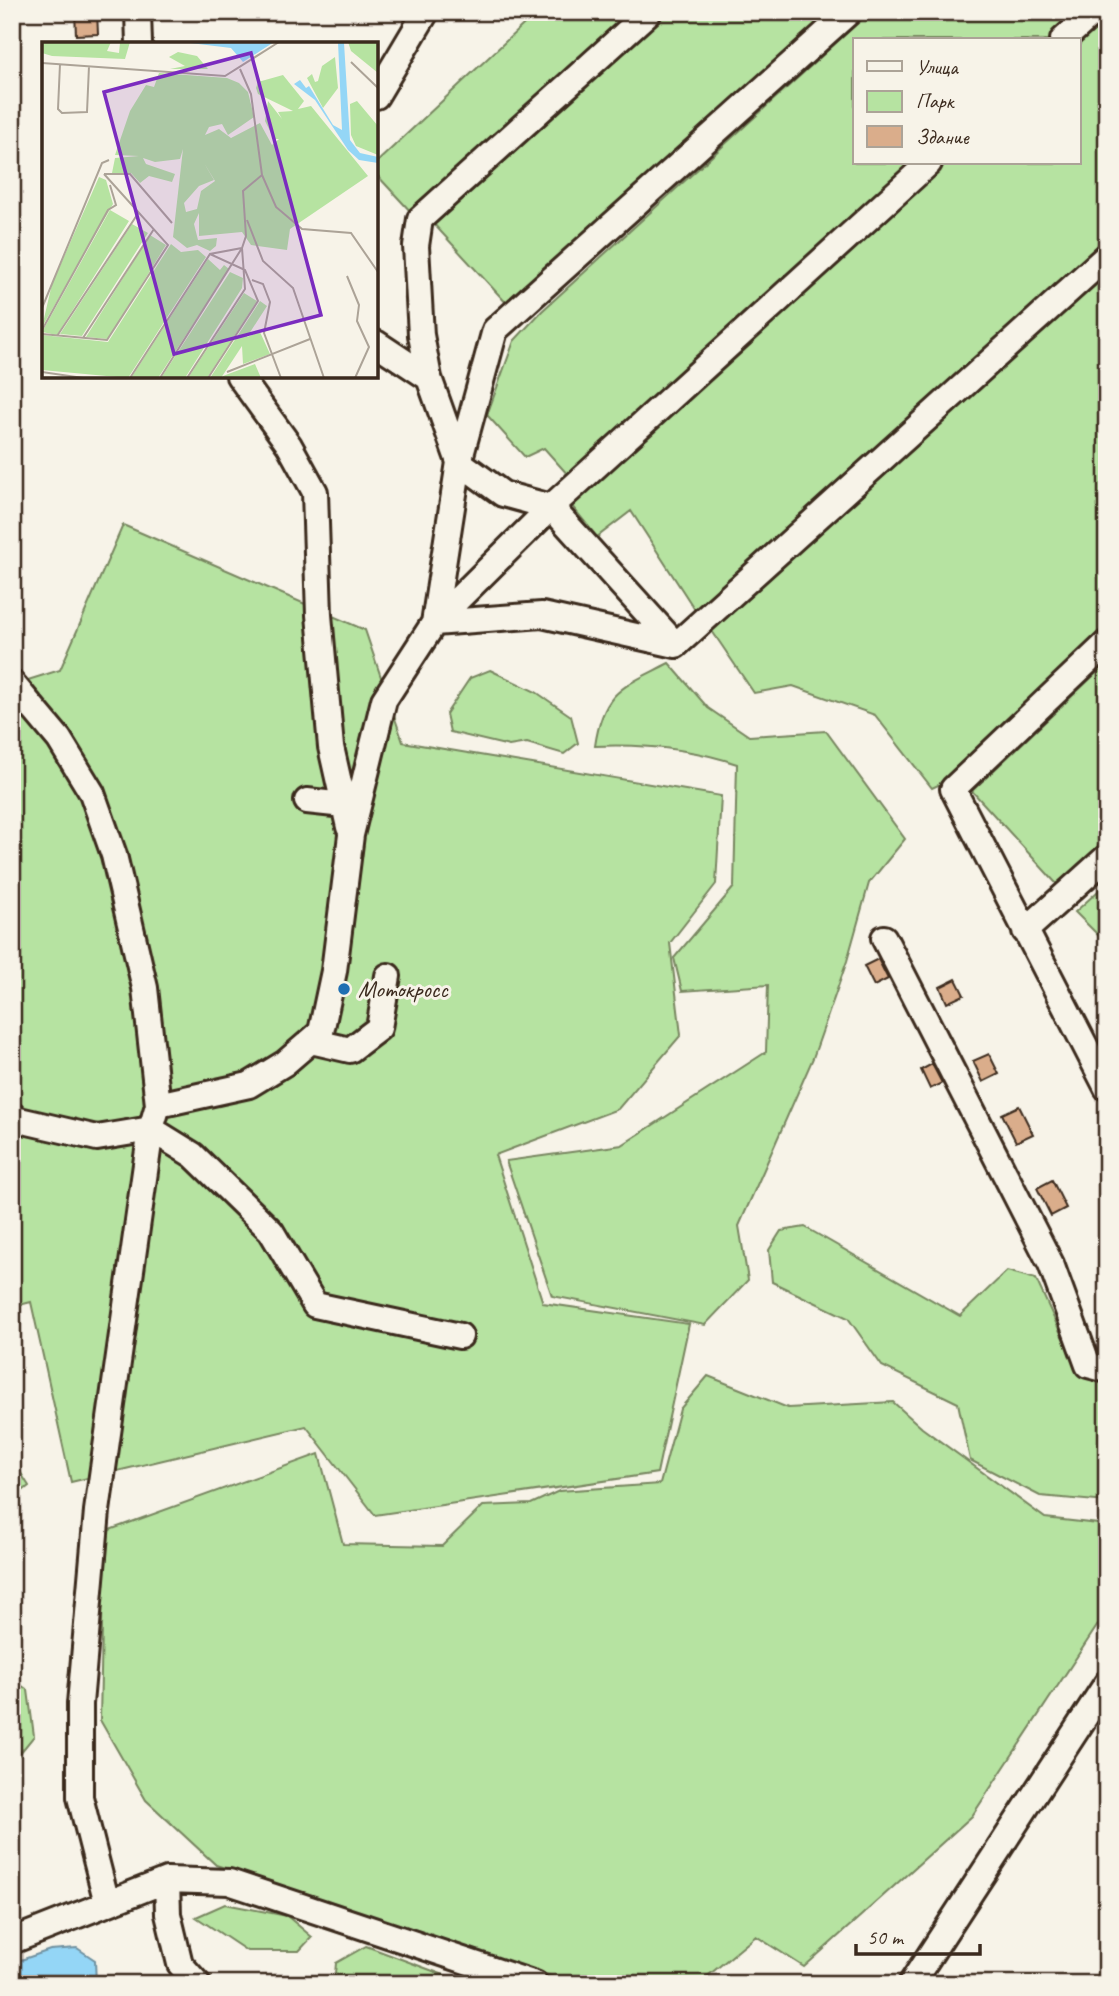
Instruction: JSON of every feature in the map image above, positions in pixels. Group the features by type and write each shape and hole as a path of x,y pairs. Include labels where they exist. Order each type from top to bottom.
{"street":[{"path":"138,12 139,42"},
{"path":"378,93 426,12"},
{"path":"649,12 419,219 416,246 421,335 429,378 459,461 503,494 551,507 676,645"},
{"path":"434,623 459,461 495,330 849,12"},
{"path":"1065,38 1094,12"},
{"path":"158,1105 249,1085 285,1063 321,1032 334,971 351,835 384,700 434,623 551,507 928,164"},
{"path":"676,645 1107,256"},
{"path":"378,344 429,378"},
{"path":"240,378 289,445 315,492 319,615 331,747 351,835"},
{"path":"434,623 542,615 676,645"},
{"path":"1105,1080 953,789 1107,643"},
{"path":"12,683 59,739 92,793 114,855 145,988 158,1105 151,1129 96,1511 80,1704 79,1797 107,1903"},
{"path":"307,801 344,806"},
{"path":"1025,931 1107,857"},
{"path":"884,938 1051,1264 1088,1365 1107,1370"},
{"path":"311,1041 350,1051 379,1028 388,976"},
{"path":"12,1115 15,1119 97,1138 151,1129 193,1154 271,1231 315,1305 460,1336"},
{"path":"911,1984 1107,1683"},
{"path":"167,1880 168,1914 180,1964 198,1984"},
{"path":"12,1941 167,1880 229,1882 535,1984"}],"green space":[{"path":"537,12 639,12 412,213 378,176 378,161"},
{"path":"663,12 840,12 510,307 431,221"},
{"path":"870,12 1085,12 1056,38 853,38 853,164 916,164 569,476 544,448 525,457 487,415 514,341 542,311"},
{"path":"1107,17 1107,242 697,613 631,511 597,537 571,505 628,446 943,164 1080,164 1080,41"},
{"path":"1107,267 1107,634 949,780 932,788 875,715 793,686 754,693 710,628"},
{"name":"Мотокросс","path":"123,525 365,630 403,742 721,796 716,884 670,943 681,1035 618,1109 495,1155 543,1303 689,1324 657,1473 375,1515 306,1426 71,1482 31,1302 12,1307 12,685 60,670"},
{"path":"669,663 708,708 749,736 826,731 905,839 869,883 847,961 813,1058 739,1226 748,1280 705,1325 552,1296 506,1161 622,1145 766,1052 768,985 682,991 674,958 734,887 737,764 667,748 595,746 603,713 618,692"},
{"path":"1107,663 1107,855 1065,893 972,791"},
{"path":"490,670 536,692 571,716 578,743 564,754 527,743 509,746 450,732 446,714 470,678"},
{"path":"1107,883 1107,944 1075,912"},
{"path":"805,1227 960,1316 1007,1271 1036,1279 1078,1371 1107,1378 1107,1502 1040,1496 970,1460 958,1403 882,1366 848,1318 772,1282 769,1250 781,1231"},
{"path":"708,1376 788,1408 893,1402 922,1428 1045,1518 1107,1525 1107,1611 972,1816 804,1967 756,1936 698,1984 575,1984 216,1865 146,1800 100,1720 104,1532 319,1454 343,1544 442,1546 483,1506 531,1504 559,1491 660,1484 680,1409"},
{"path":"12,1459 29,1486 12,1499"},
{"path":"12,1679 28,1690 34,1736 12,1763"},
{"path":"225,1904 287,1916 312,1937 299,1951 247,1951 196,1917"},
{"path":"366,1946 468,1984 334,1984 336,1963"}],"water":[{"path":"77,1948 95,1960 96,1984 12,1984 12,1963 50,1950"}],"building":[{"path":"75,12 97,12 98,34 76,35"},
{"path":"878,959 888,979 874,986 864,966"},
{"path":"956,979 964,995 947,1003 940,987"},
{"path":"989,1054 999,1074 983,1082 973,1061"},
{"path":"932,1064 942,1083 930,1089 921,1070"},
{"path":"1019,1106 1033,1134 1016,1142 1002,1114"},
{"path":"1052,1180 1066,1208 1051,1216 1037,1188"}],"place":[{"name":"Мотокросс","path":"344,989"}]}
